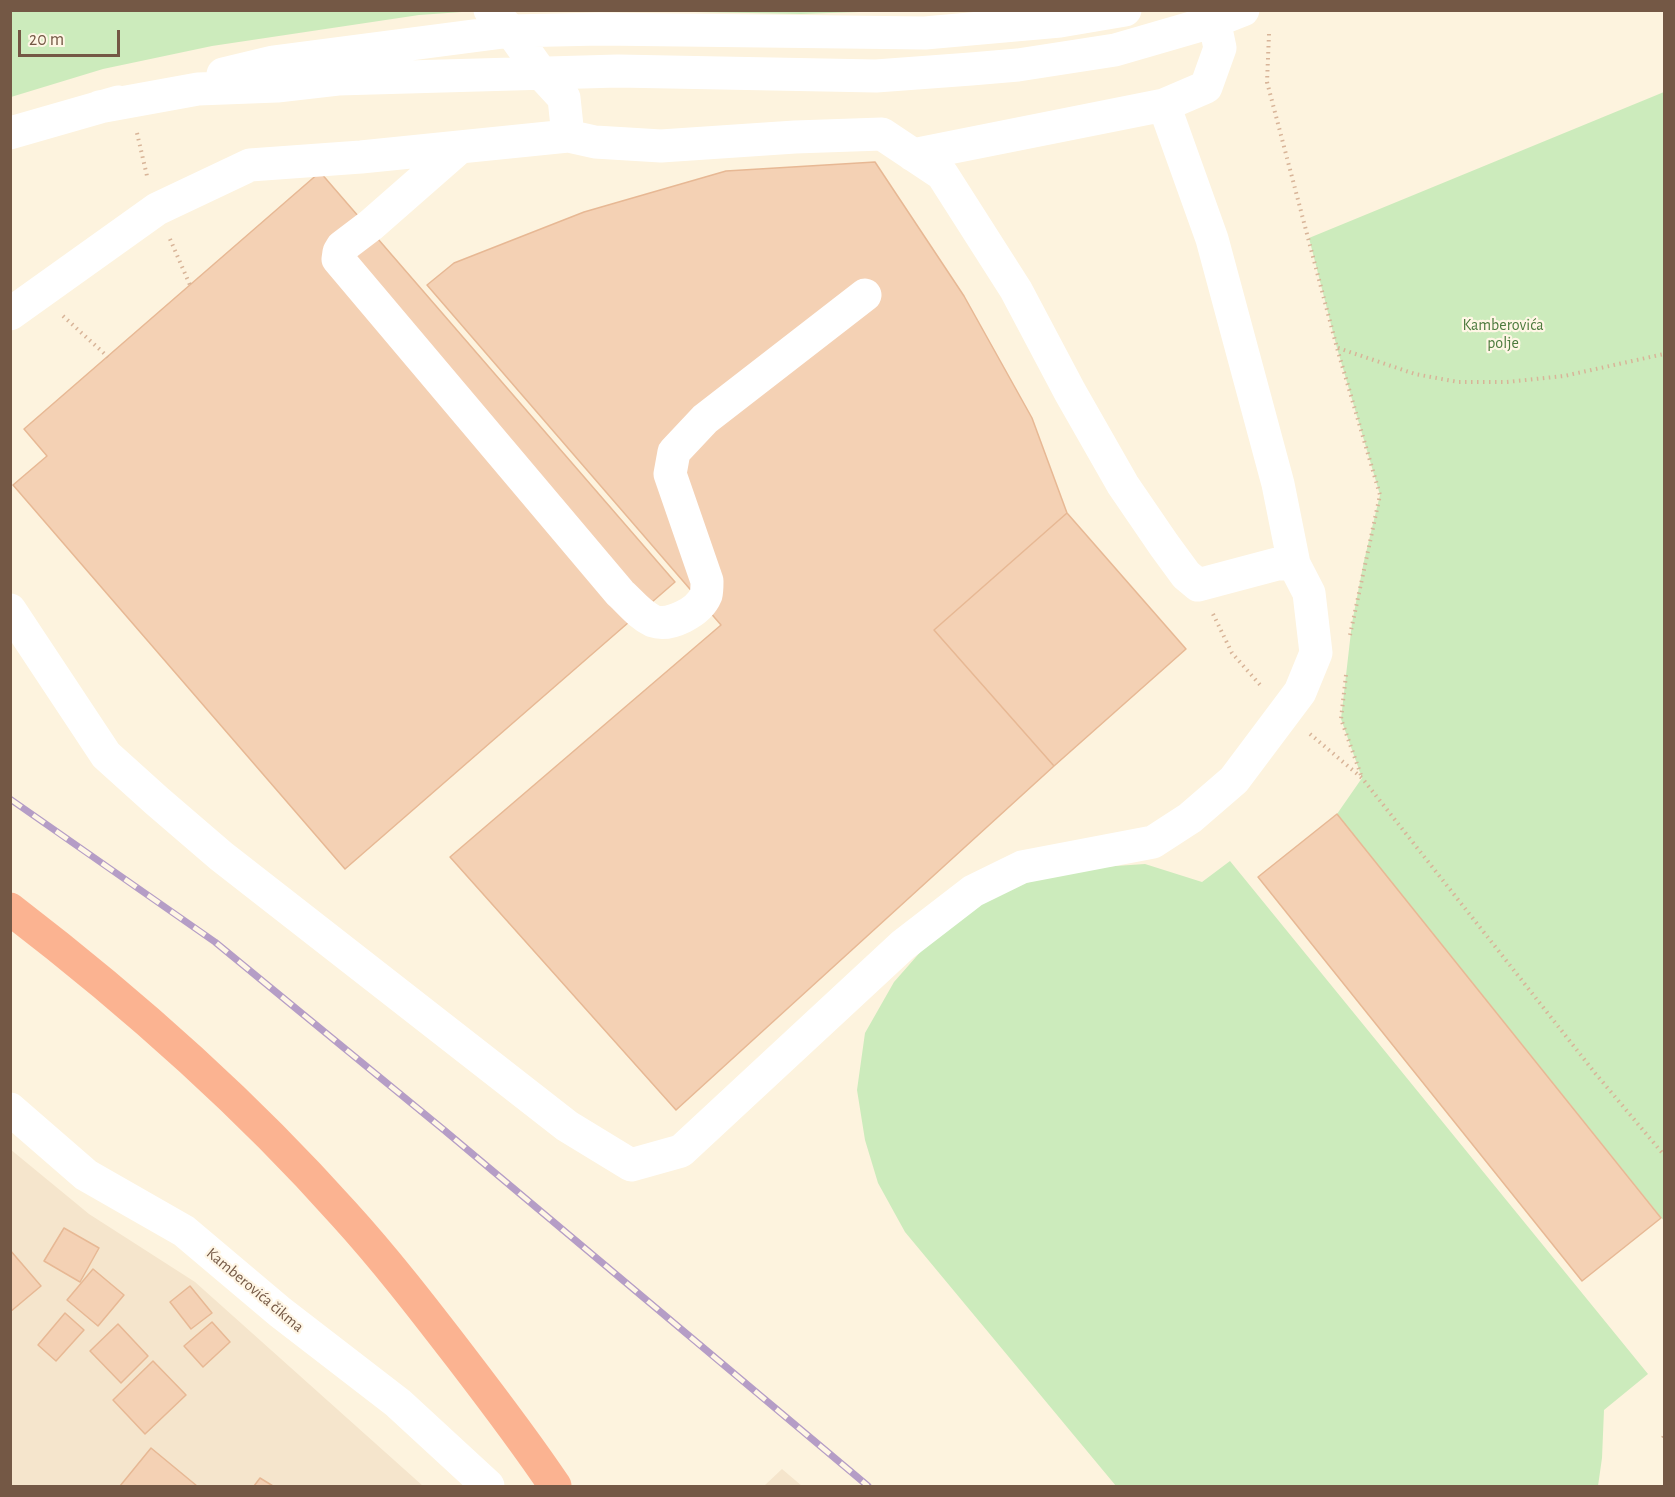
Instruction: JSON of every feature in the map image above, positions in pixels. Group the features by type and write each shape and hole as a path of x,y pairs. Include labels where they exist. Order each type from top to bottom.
{"highway":[{"path":"10,909 71,956 222,1089 315,1182 408,1289 524,1439 555,1486"}],"street":[{"path":"10,133 99,107 273,62 501,21 600,29 925,33 1060,21 1125,10"},
{"path":"99,107 198,89 277,86 338,79 699,71 876,76 971,69 1018,65 1115,50 1223,14 1220,48 1206,87 1164,105 913,155"},
{"path":"501,21 541,73 564,98 568,136"},
{"path":"10,610 106,755 221,856 567,1126 631,1165 681,1151 903,945 973,891 1022,867 1153,842 1190,818 1234,780 1300,692 1316,653 1309,593 1294,564 1278,484 1212,239 1164,105"},
{"path":"10,314 157,209 250,165 361,157 568,136 596,142 661,146 882,134 942,174 1016,290 1070,392 1123,484 1186,575 1198,585 1277,564 1294,564"},
{"path":"460,147 371,225 342,247 338,259 620,593 653,621 664,623 676,621 692,611 707,594 707,581 670,474 674,452 705,419 865,295"},
{"name":"Kamberovića čikma","path":"10,1109 86,1175 184,1231 280,1312 398,1403 488,1486"}],"path":[{"path":"1269,34 1267,82 1337,348 1380,495 1349,644"},
{"path":"1337,348 1415,374 1458,382 1507,382 1564,376 1665,354"},
{"path":"1198,585 1232,653 1285,713 1362,778 1595,1073 1665,1155"},
{"path":"1347,666 1341,719 1362,778"}],"shaded area":[{"path":"10,1149 89,1214 195,1282 423,1486 11,1486"},
{"path":"782,1469 802,1486 764,1486"}],"green space":[{"path":"11,11 476,11 419,15 212,46 103,69 11,97"},
{"path":"642,11 889,11 801,14"},
{"name":"Kamberovića polje","path":"1664,92 1664,1221 1337,814 1362,778 1341,719 1352,623 1380,495 1337,348 1309,238"},
{"path":"1230,861 1648,1374 1604,1410 1598,1486 1116,1486 905,1232 878,1183 865,1140 857,1090 865,1033 894,982 930,941 976,904 1025,883 1086,868 1145,864 1202,882"}],"building":[{"path":"875,162 964,296 1032,418 1067,513 934,630 1054,766 676,1110 450,857 721,625 427,285 454,263 584,212 726,171"},
{"path":"320,172 675,582 345,869 13,485 47,456 24,429"},
{"path":"1067,513 1186,649 1054,766 934,630"},
{"path":"1337,814 1661,1218 1582,1281 1258,877"},
{"path":"64,1228 99,1248 80,1282 44,1261"},
{"path":"10,1250 41,1286 10,1312"},
{"path":"93,1269 124,1295 98,1326 67,1300"},
{"path":"190,1286 212,1313 191,1329 170,1302"},
{"path":"65,1313 84,1330 56,1361 38,1345"},
{"path":"212,1322 230,1342 203,1367 184,1346"},
{"path":"118,1324 148,1356 121,1383 90,1351"},
{"path":"153,1361 186,1395 145,1434 113,1400"},
{"path":"151,1448 197,1486 120,1486"},
{"path":"260,1478 273,1486 254,1486"}],"railway":[{"path":"10,799 215,942 444,1130 868,1486"}]}
